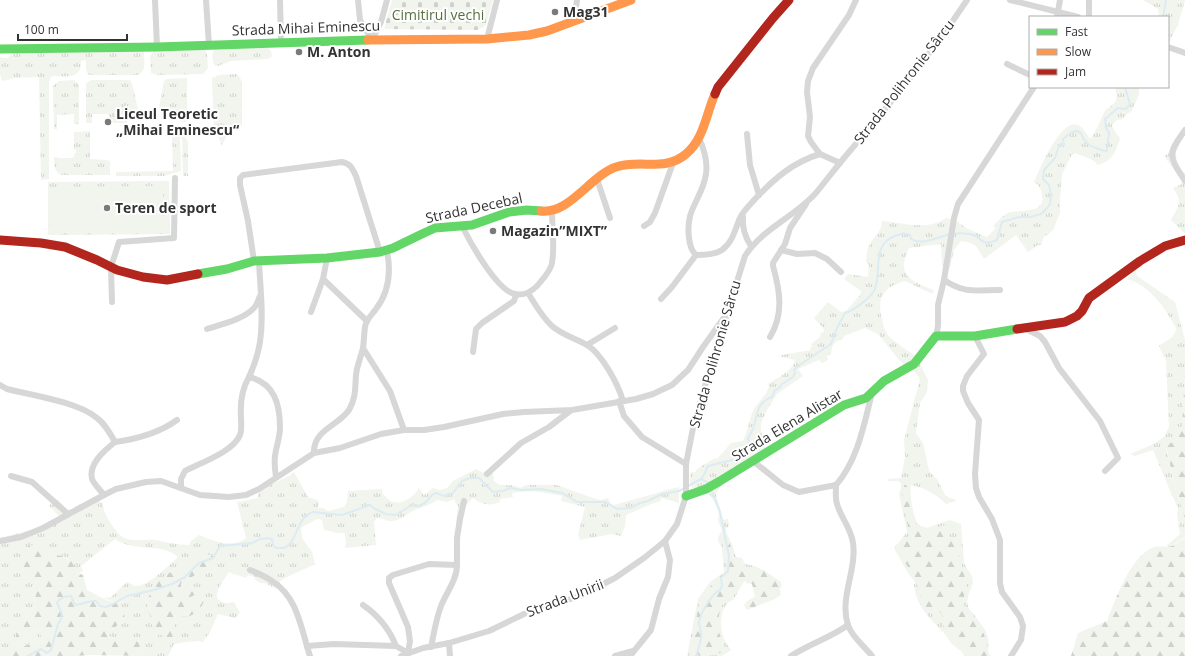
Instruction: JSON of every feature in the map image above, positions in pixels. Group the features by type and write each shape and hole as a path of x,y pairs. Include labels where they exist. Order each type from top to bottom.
{"street":[{"path":"155,0 157,47"},
{"path":"206,0 209,45"},
{"path":"280,0 281,43"},
{"path":"358,0 360,20 372,40"},
{"path":"372,40 383,17 387,0"},
{"path":"487,39 497,0"},
{"path":"574,21 577,0"},
{"name":"Strada Mihai Eminescu","path":"0,49 157,47 372,40 487,39 528,35 547,31 631,0"},
{"path":"462,226 480,258 498,282 509,292 516,295 528,293 542,280 552,265 552,211 573,199 605,173 617,167 672,163 678,161 686,154 699,138 712,98 718,87 790,0"},
{"path":"840,163 820,154 808,136 810,117 806,92 808,81 818,59 849,15 856,0"},
{"name":"Strada Polihronie Sârcu","path":"770,337 776,327 780,314 779,291 773,262 782,250 790,228 808,201 925,59 967,0"},
{"path":"1010,0 1057,15 1068,16"},
{"path":"1057,15 1060,0"},
{"path":"1089,0 1089,16"},
{"path":"1169,47 1185,52"},
{"path":"1007,64 1029,75"},
{"path":"1033,88 958,204 954,218 944,280 938,305 938,326 936,336 975,336 1065,322 1077,316 1082,311 1089,298 1140,261 1165,246 1185,240"},
{"path":"1185,130 1178,140 1172,154 1172,160 1185,180"},
{"path":"747,134 750,165 760,195"},
{"path":"699,138 704,150 706,173 703,186 690,214 688,224 690,245 692,252 696,255 703,255 722,250 735,233 740,218 744,212 774,181 792,166 820,154"},
{"path":"181,488 181,479 185,471 204,464 222,453 239,436 241,428 241,401 246,383 250,377 255,362 260,342 260,295 256,261 240,178 243,175 342,162 351,166 356,176 384,252 390,274 383,298 367,321 363,348 356,375 356,387 353,402 344,416 318,436 314,446 314,453"},
{"path":"644,226 650,222 655,213 672,163"},
{"path":"112,302 111,267 119,242 174,238 175,178"},
{"path":"597,179 610,218"},
{"name":"Strada Polihronie Sârcu","path":"686,464 693,428 714,352 728,313 745,256 751,246 762,236 808,201"},
{"name":"Strada Decebal","path":"0,240 41,242 65,247 111,267 143,277 167,280 227,269 256,261 327,258 384,252 432,229 472,224 510,212 531,210 552,211"},
{"path":"744,212 744,232 751,246"},
{"path":"782,250 798,254 815,253 827,259 841,272"},
{"path":"661,299 696,255"},
{"path":"310,312 323,279 327,258"},
{"path":"323,279 367,321"},
{"path":"944,280 954,287 963,290 1000,290"},
{"path":"528,293 551,325 557,330 587,345 596,353 612,375 621,401 624,416 642,437 686,464"},
{"path":"207,330 248,313 255,307 260,295"},
{"path":"473,352 476,329 482,323 514,301 516,295"},
{"path":"0,541 21,536 43,528 116,489 146,482 161,481 200,495 229,498 246,496 314,453 340,448 381,434 404,430 424,430 444,427 463,422 517,413 572,410 636,399 654,394 672,385 688,370 728,313"},
{"path":"587,345 615,328"},
{"path":"1026,329 1040,336 1045,342 1059,368 1100,421 1118,458 1104,471"},
{"name":"Strada Elena Alistar","path":"686,496 710,487 839,407 854,400 866,398 884,381 914,364 936,336"},
{"path":"975,336 984,354 967,376 963,386 963,391 978,420 975,474 976,488 979,497 992,519 1000,540 1000,583 1002,592 1020,617 1023,626 1021,640 1011,656"},
{"path":"363,348 390,391 404,430"},
{"path":"250,377 258,379 270,389 278,410 280,430 274,457 276,477"},
{"path":"0,385 7,389 61,401 96,417 107,428 115,442"},
{"path":"753,461 783,485 798,492 836,485 844,477 860,440 872,393"},
{"path":"487,474 520,442 549,427 572,410"},
{"path":"104,495 92,479 92,470 95,463 102,455 115,442 129,440 156,432 166,428 177,420"},
{"name":"Strada Unirii","path":"401,656 431,647 449,644 489,631 524,614 580,596 603,585 644,558 665,541 677,524 686,496 686,464"},
{"path":"11,476 32,482 68,514"},
{"path":"836,485 836,502 841,516 850,531 853,545 846,601 848,626 852,634 872,656"},
{"path":"431,647 438,615 457,571 457,538 464,501"},
{"path":"615,656 631,653 651,630 656,609 668,577 670,560 665,541"},
{"path":"307,646 334,644 396,646 408,653 410,641 408,627 402,610 388,583 389,578 393,575 429,564 457,565"},
{"path":"250,570 272,580 283,589 292,600 310,656"},
{"path":"364,605 382,621 392,636 396,646"},
{"path":"791,656 848,626"},
{"path":"449,644 450,656"}],"green space":[{"name":"Cimitirul vechi","path":"392,0 493,0 486,25 478,30 384,29"},
{"path":"1143,0 1185,0 1178,25 1170,43 1169,16 1159,16 1158,9"},
{"path":"268,48 271,51 272,57 267,59 231,61 218,66 215,66 212,55 215,49"},
{"path":"204,49 207,54 208,68 203,74 158,75 151,73 150,56 154,51"},
{"path":"143,51 144,68 138,75 89,75 86,70 86,60 81,61 79,71 73,76 51,77 49,82 49,179 41,180 39,77 15,78 2,81 0,74 0,57 8,58 13,52"},
{"path":"236,74 242,82 242,125 239,130 228,133 222,146 214,126 212,78 219,75"},
{"path":"187,78 187,122 181,122 172,110 159,108 164,81 167,79"},
{"path":"74,80 79,85 79,124 74,124 74,114 57,115 57,129 54,129 53,86 59,81"},
{"path":"92,80 130,80 139,113 127,113 127,123 109,123 109,114 92,114 92,123 86,123 86,84"},
{"path":"1115,88 1139,88 1139,95 1131,112 1128,113 1123,119 1117,120 1112,125 1120,139 1115,153 1107,161 1098,165 1093,160 1075,153 1072,154 1062,174 1060,213 1053,230 1043,238 1041,245 1038,245 1028,252 1016,235 984,259 976,246 961,241 954,250 950,268 942,265 941,244 909,248 904,262 907,276 915,282 934,290 932,294 905,281 898,283 883,294 880,311 887,334 917,357 904,366 878,334 865,328 844,336 842,340 836,341 832,347 831,354 827,356 828,360 822,363 819,360 798,369 803,376 777,394 761,423 761,431 766,449 702,488 692,488 690,473 695,472 697,469 715,458 717,459 731,443 743,441 753,411 767,391 769,383 785,373 794,364 795,360 779,356 811,350 811,344 820,337 820,334 824,331 814,318 828,302 841,312 846,311 861,294 861,291 844,279 848,274 868,277 869,265 866,262 867,250 881,229 882,221 923,225 939,222 946,218 957,221 966,228 987,237 996,228 993,226 1006,214 1031,210 1040,206 1042,201 1041,191 1039,186 1034,182 1058,137 1071,125 1078,125 1090,139 1097,129 1105,111 1115,102"},
{"path":"90,131 90,159 110,161 110,175 61,175 55,168 54,157 74,157 76,150 74,149 74,132"},
{"path":"172,131 180,131 181,171 164,176 116,176 116,172 173,171"},
{"path":"182,133 188,142 188,176 183,176"},
{"path":"1171,146 1176,149 1178,166 1185,173 1185,234 1171,220 1179,204 1178,197 1173,188 1183,182 1164,156 1168,154"},
{"name":"Teren de sport","path":"169,181 170,234 48,235 48,182"},
{"name":"Teren de sport","path":"163,186 164,229 50,230 50,187"},
{"path":"1137,267 1137,276 1175,302 1185,340 1182,426 1177,439 1166,447 1176,491 1185,515 1185,537 1171,546 1166,546 1180,534 1177,514 1178,508 1153,450 1135,456 1130,454 1154,444 1165,436 1169,426 1166,361 1159,346 1174,335 1176,328 1162,306 1150,292 1136,282 1127,279"},
{"path":"919,362 928,380 927,392 920,403 916,433 923,443 929,471 937,479 945,495 955,499 956,501 946,504 930,492 911,485 913,510 918,525 927,528 950,520 961,524 964,562 972,576 973,582 967,603 970,610 982,625 988,636 988,652 991,656 964,656 962,652 951,643 920,605 915,592 914,584 916,583 908,573 894,548 907,532 899,494 901,483 898,481 888,481 888,479 901,478 905,457 904,440 920,379 912,368"},
{"path":"1185,370 1185,519 1176,491 1166,446 1177,439 1182,426"},
{"path":"476,469 483,473 487,470 493,473 494,481 500,485 517,486 520,488 526,485 557,485 600,500 608,498 611,504 614,505 679,487 679,503 662,498 659,502 650,504 626,515 625,526 621,536 612,534 580,540 578,534 585,507 561,501 562,496 537,492 512,493 513,497 500,499 500,502 493,504 482,503 473,498 465,506 462,524 456,522 458,505 454,499 447,502 438,500 393,521 377,518 374,522 376,545 345,548 345,533 324,530 322,520 317,519 302,527 301,530 302,538 312,552 315,564 281,580 277,589 255,580 255,577 248,575 246,578 229,572 219,588 217,598 225,603 234,602 240,613 235,618 218,614 210,632 202,643 200,641 174,644 168,656 142,656 138,639 121,641 107,635 125,618 118,603 103,598 111,597 127,582 135,586 152,580 177,558 177,556 163,549 131,546 115,539 81,566 83,571 79,573 74,572 73,562 63,556 42,552 43,546 34,579 45,582 36,593 33,610 18,625 23,638 33,630 40,631 42,640 16,649 12,656 0,656 0,538 35,529 59,517 49,506 54,500 58,500 67,510 94,497 103,504 107,517 114,528 121,536 128,539 155,540 189,545 191,541 199,535 223,543 235,543 246,538 237,502 258,498 258,493 294,472 308,497 319,501 318,508 323,508 328,511 344,507 347,502 348,491 382,489 383,494 390,501 399,502 409,499 419,488 424,495 433,488 440,490 447,488 453,481"},
{"path":"722,484 716,494 723,520 728,519 729,527 726,528 726,532 736,557 742,558 745,564 760,568 768,573 781,582 782,588 765,578 748,578 743,583 734,599 725,606 723,611 721,623 722,634 731,650 722,656 687,656 698,599 710,582 724,572 722,548 718,541 718,537 722,531 718,520 719,515 717,506 710,495 707,494 697,499"},
{"path":"904,484 907,486 910,510 914,523 929,530 945,525 945,534 951,537 959,555 967,585 963,600 965,608 984,634 989,656 968,656 965,650 957,645 944,627 941,620 943,616 940,612 935,609 928,611 923,603 918,586 900,554 905,543 910,537 902,498"},
{"path":"726,537 729,540 735,561 747,567 764,570 779,583 781,595 775,599 747,610 744,605 747,601 755,597 752,584 746,583 745,578 741,581 733,596 721,606 718,620 718,630 724,645 724,651 715,655 689,656 700,599 715,581 726,571 722,541"},
{"path":"1185,538 1185,656 1071,656 1078,633 1107,621 1119,590 1131,568 1138,559 1154,547 1172,546"},
{"path":"29,545 43,546 43,552 62,556 73,562 75,572 83,575 87,590 122,606 125,618 107,635 121,641 133,636 138,639 142,656 4,656 12,655 16,649 42,640 40,631 33,630 23,638 16,637 18,625 33,610 36,593 45,582 17,572 21,555"},
{"path":"204,554 218,558 199,573 181,583 181,587 182,591 192,588 197,590 197,594 188,598 192,599 199,596 204,599 204,602 197,611 190,616 177,617 170,647 166,648 162,635 156,635 153,631 151,618 147,608 147,602 151,592 166,575 171,572 185,571 191,562 202,558"}],"waterway":[{"path":"1163,16 1166,0"},
{"path":"28,656 41,649 47,653 51,650 62,614 57,603 63,597 71,596 76,605 96,601 100,606 106,607 127,596 172,584 185,577 199,563 213,558 220,546 253,543 259,539 267,538 272,539 273,545 276,548 284,548 292,541 303,519 313,512 342,515 370,505 386,514 396,515 410,506 419,506 425,503 433,494 436,493 444,496 453,493 462,481 470,478 479,478 493,492 511,488 521,490 541,489 562,493 577,502 606,502 617,509 630,508 662,494 679,491 701,479 708,466 736,459 750,448 748,438 752,433 758,409 761,404 765,400 772,397 775,390 793,377 795,373 794,370 798,366 831,344 845,313 861,304 874,291 878,276 878,260 882,246 887,240 904,233 910,235 911,239 915,241 927,241 950,234 960,233 977,236 983,242 987,243 997,240 1002,222 1019,217 1030,217 1041,214 1050,204 1051,194 1049,185 1043,179 1044,170 1055,158 1059,146 1064,145 1063,139 1072,132 1077,131 1081,133 1085,141 1090,145 1105,151 1107,150 1109,133 1106,128 1105,119 1118,108 1126,109 1129,106 1130,104 1125,88"},
{"path":"701,479 708,484"},
{"path":"697,656 701,635 699,624 700,618 711,599 720,590 722,586 721,578 728,571 729,556 720,512 711,490"}],"traffic: fast":[{"path":"0,49 157,47 368,40"},
{"path":"198,274 227,269 254,261 327,258 380,252 393,248 435,228 472,225 509,212 527,210 541,211"},
{"path":"686,496 706,489 720,481 844,405 866,398 884,381 914,364 936,336 975,336 1017,329"}],"traffic: slow":[{"path":"368,40 487,39 529,35 547,31 631,0"},
{"path":"541,211 561,207 571,201 597,178 616,167 634,164 661,164 678,159 686,154 701,134 715,94"}],"traffic: jam":[{"path":"715,94 718,87 789,0"},
{"path":"0,240 41,243 65,247 117,270 143,277 167,280 198,274"},
{"path":"1017,329 1065,322 1077,316 1082,311 1089,298 1140,261 1165,246 1185,240"}],"place":[{"name":"Mag31","path":"555,12"},
{"name":"M. Anton","path":"299,52"},
{"name":"Liceul Teoretic „Mihai Eminescu“","path":"108,122"},
{"name":"Teren de sport","path":"107,208"},
{"name":"Magazin”MIXT”","path":"493,231"}]}
